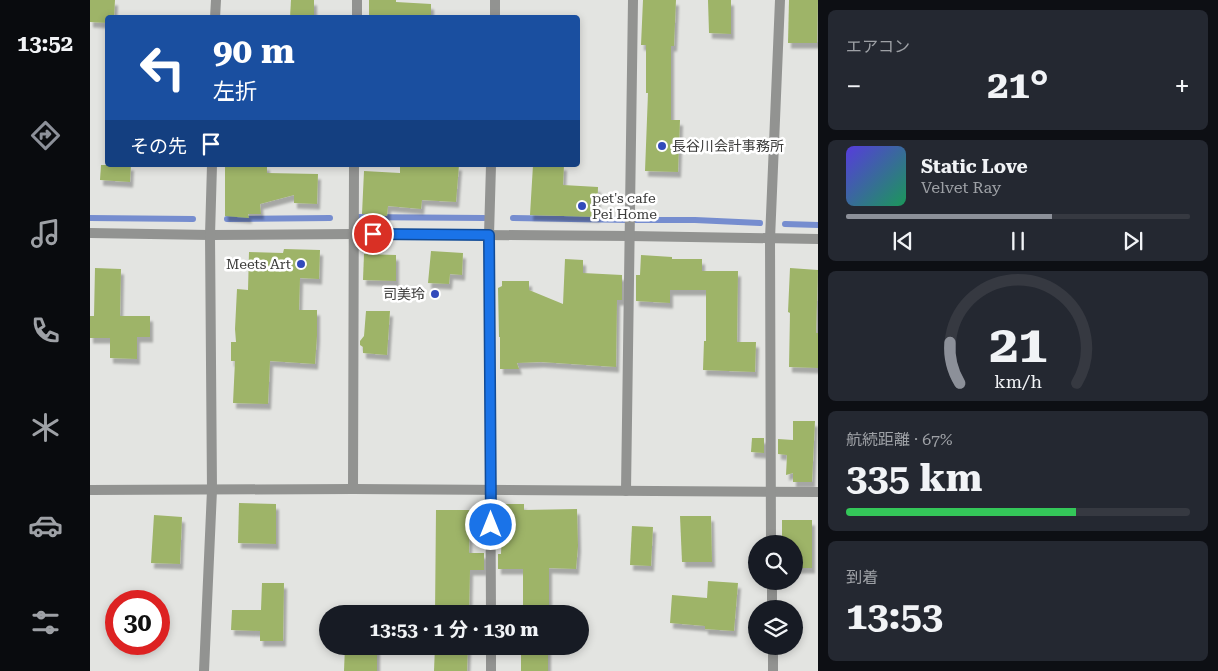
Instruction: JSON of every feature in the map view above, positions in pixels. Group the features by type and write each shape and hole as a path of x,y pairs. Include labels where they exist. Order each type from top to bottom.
{"street":[{"path":"215,15 216,0"},
{"path":"356,15 357,0"},
{"path":"495,0 495,15"},
{"path":"626,491 633,0"},
{"path":"771,535 770,239 780,0"},
{"path":"204,671 212,490 210,235 212,167"},
{"path":"353,489 354,167"},
{"path":"491,167 489,235 491,605"},
{"path":"90,232 210,235 354,234 818,239"},
{"path":"90,490 353,489 818,492"},
{"path":"491,655 491,671"},
{"path":"773,655 773,671"}],"building":[{"path":"90,0 115,0 114,15 105,15 105,23 90,22"},
{"path":"291,0 314,0 314,15 290,15"},
{"path":"369,0 396,0 396,2 431,4 431,15 369,15"},
{"path":"643,0 676,0 674,46 671,46 671,120 680,120 678,172 645,171 648,93 646,93 646,45 641,45"},
{"path":"708,0 731,0 731,34 709,33"},
{"path":"789,0 818,0 817,43 788,43"},
{"path":"101,165 105,165 105,167 131,167 130,182 100,180"},
{"path":"225,167 267,167 267,173 318,174 317,204 294,203 294,195 260,204 261,214 248,214 249,218 225,216"},
{"path":"400,167 459,167 456,202 422,200 421,209 388,206 387,216 362,214 364,171 400,173"},
{"path":"533,167 564,167 563,185 598,187 597,217 530,215"},
{"path":"284,249 320,250 319,279 300,278 299,310 317,310 315,364 270,361 268,404 233,403 235,361 231,361 231,342 236,342 237,289 248,290 249,252 283,253"},
{"path":"431,251 463,253 462,275 450,274 449,284 428,283"},
{"path":"364,254 396,255 396,281 363,280"},
{"path":"641,255 672,257 672,259 702,259 702,271 738,271 737,342 756,342 755,372 703,370 704,341 706,341 706,290 670,290 670,303 636,301 636,275 640,275"},
{"path":"565,259 583,260 583,273 622,275 622,300 617,300 616,367 541,362 517,363 519,369 500,369 498,288 502,286 502,281 529,281 529,290 563,304"},
{"path":"95,268 121,269 120,316 150,316 150,337 137,337 137,359 110,358 110,338 90,338 90,316 94,316"},
{"path":"790,268 818,270 816,333 818,333 818,368 789,367 790,313 788,312"},
{"path":"366,311 390,311 387,355 363,353 360,341 364,336"},
{"path":"793,421 815,421 812,482 793,482 793,473 786,475 787,455 778,454 778,439 793,440"},
{"path":"752,438 764,438 764,453 751,452"},
{"path":"239,503 276,504 276,544 238,543"},
{"path":"503,504 524,504 524,510 577,509 578,546 576,569 549,568 549,605 523,605 523,569 498,569 498,554 501,554"},
{"path":"436,510 470,510 469,553 484,553 484,570 470,570 469,605 435,605"},
{"path":"154,515 182,517 180,564 151,563"},
{"path":"680,516 711,516 712,562 682,562"},
{"path":"782,520 812,520 812,568 803,568 803,535 782,535"},
{"path":"632,526 653,527 651,566 630,565"},
{"path":"708,581 738,583 734,631 705,629 705,626 670,623 672,595 707,598"},
{"path":"262,583 284,583 283,641 260,641 260,631 231,630 232,610 261,610"},
{"path":"345,655 377,655 377,671 344,671"},
{"path":"435,655 468,655 467,671 434,671"},
{"path":"521,655 548,655 548,671 521,671"}],"waterway":[{"path":"353,217 484,218"},
{"path":"90,218 193,219"},
{"path":"227,219 330,218"},
{"path":"513,218 628,220"},
{"path":"636,220 760,223"},
{"path":"785,224 818,225"}],"place":[{"name":"長谷川会計事務所","path":"662,146"},
{"name":"pet's cafe Pei Home","path":"582,206"},
{"name":"Meets Art","path":"301,264"},
{"name":"司美玲","path":"435,294"}],"route":[{"path":"373,234 489,235 491,525"}]}
